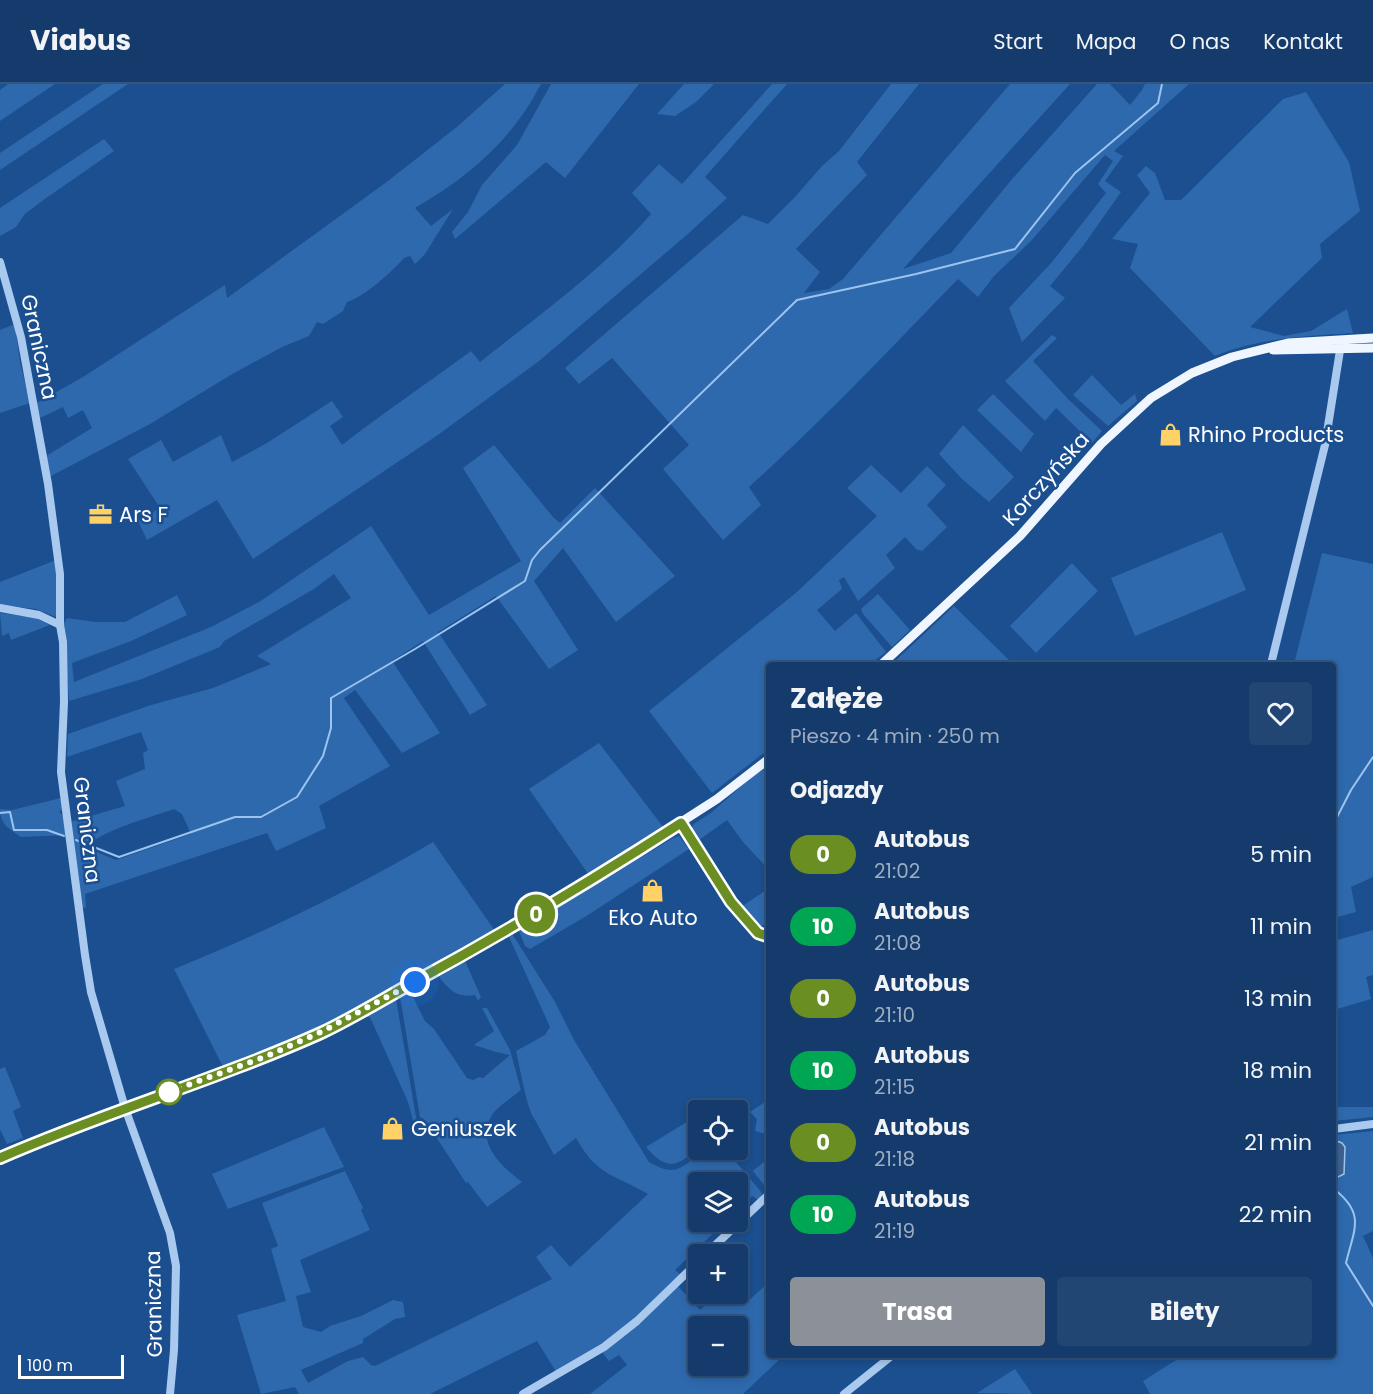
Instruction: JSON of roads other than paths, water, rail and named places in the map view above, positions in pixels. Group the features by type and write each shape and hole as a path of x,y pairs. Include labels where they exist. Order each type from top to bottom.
{"main road":[{"name":"Korczyńska","path":"884,662 968,587 1020,536 1101,444 1151,398 1192,374 1232,357 1258,350 1373,338"},
{"name":"Korczyńska","path":"1341,343 1373,348"},
{"path":"0,1158 125,1108 267,1056 323,1031 513,927 591,880 717,799 766,761"}],"street":[{"name":"Graniczna","path":"0,262 21,337 50,496 60,574 64,702 61,772 91,992 125,1108 170,1233 176,1266 174,1350 170,1394"},
{"path":"1271,662 1325,446 1341,343"},
{"path":"0,608 39,615 60,625"},
{"path":"681,823 731,902 758,933 766,936"},
{"path":"1336,1129 1373,1124"},
{"path":"717,1244 766,1197"},
{"path":"523,1394 604,1347 637,1321 688,1272"},
{"path":"844,1394 889,1358"}],"waterway":[{"path":"76,840 119,857 235,817 261,817 297,797 323,756 331,728 331,698 525,581 532,560 540,550 797,300 1015,249 1075,173 1158,103 1162,84"},
{"path":"1336,819 1351,790 1373,757"},
{"path":"0,813 10,812 14,830 47,830 64,836"},
{"path":"1336,1191 1344,1198 1354,1214 1354,1231 1346,1263 1373,1306"}],"place":[{"name":"Rhino Products","path":"1170,435"},
{"name":"Ars F","path":"101,515"},
{"name":"Eko Auto","path":"653,890"},
{"name":"Geniuszek","path":"393,1129"}]}
